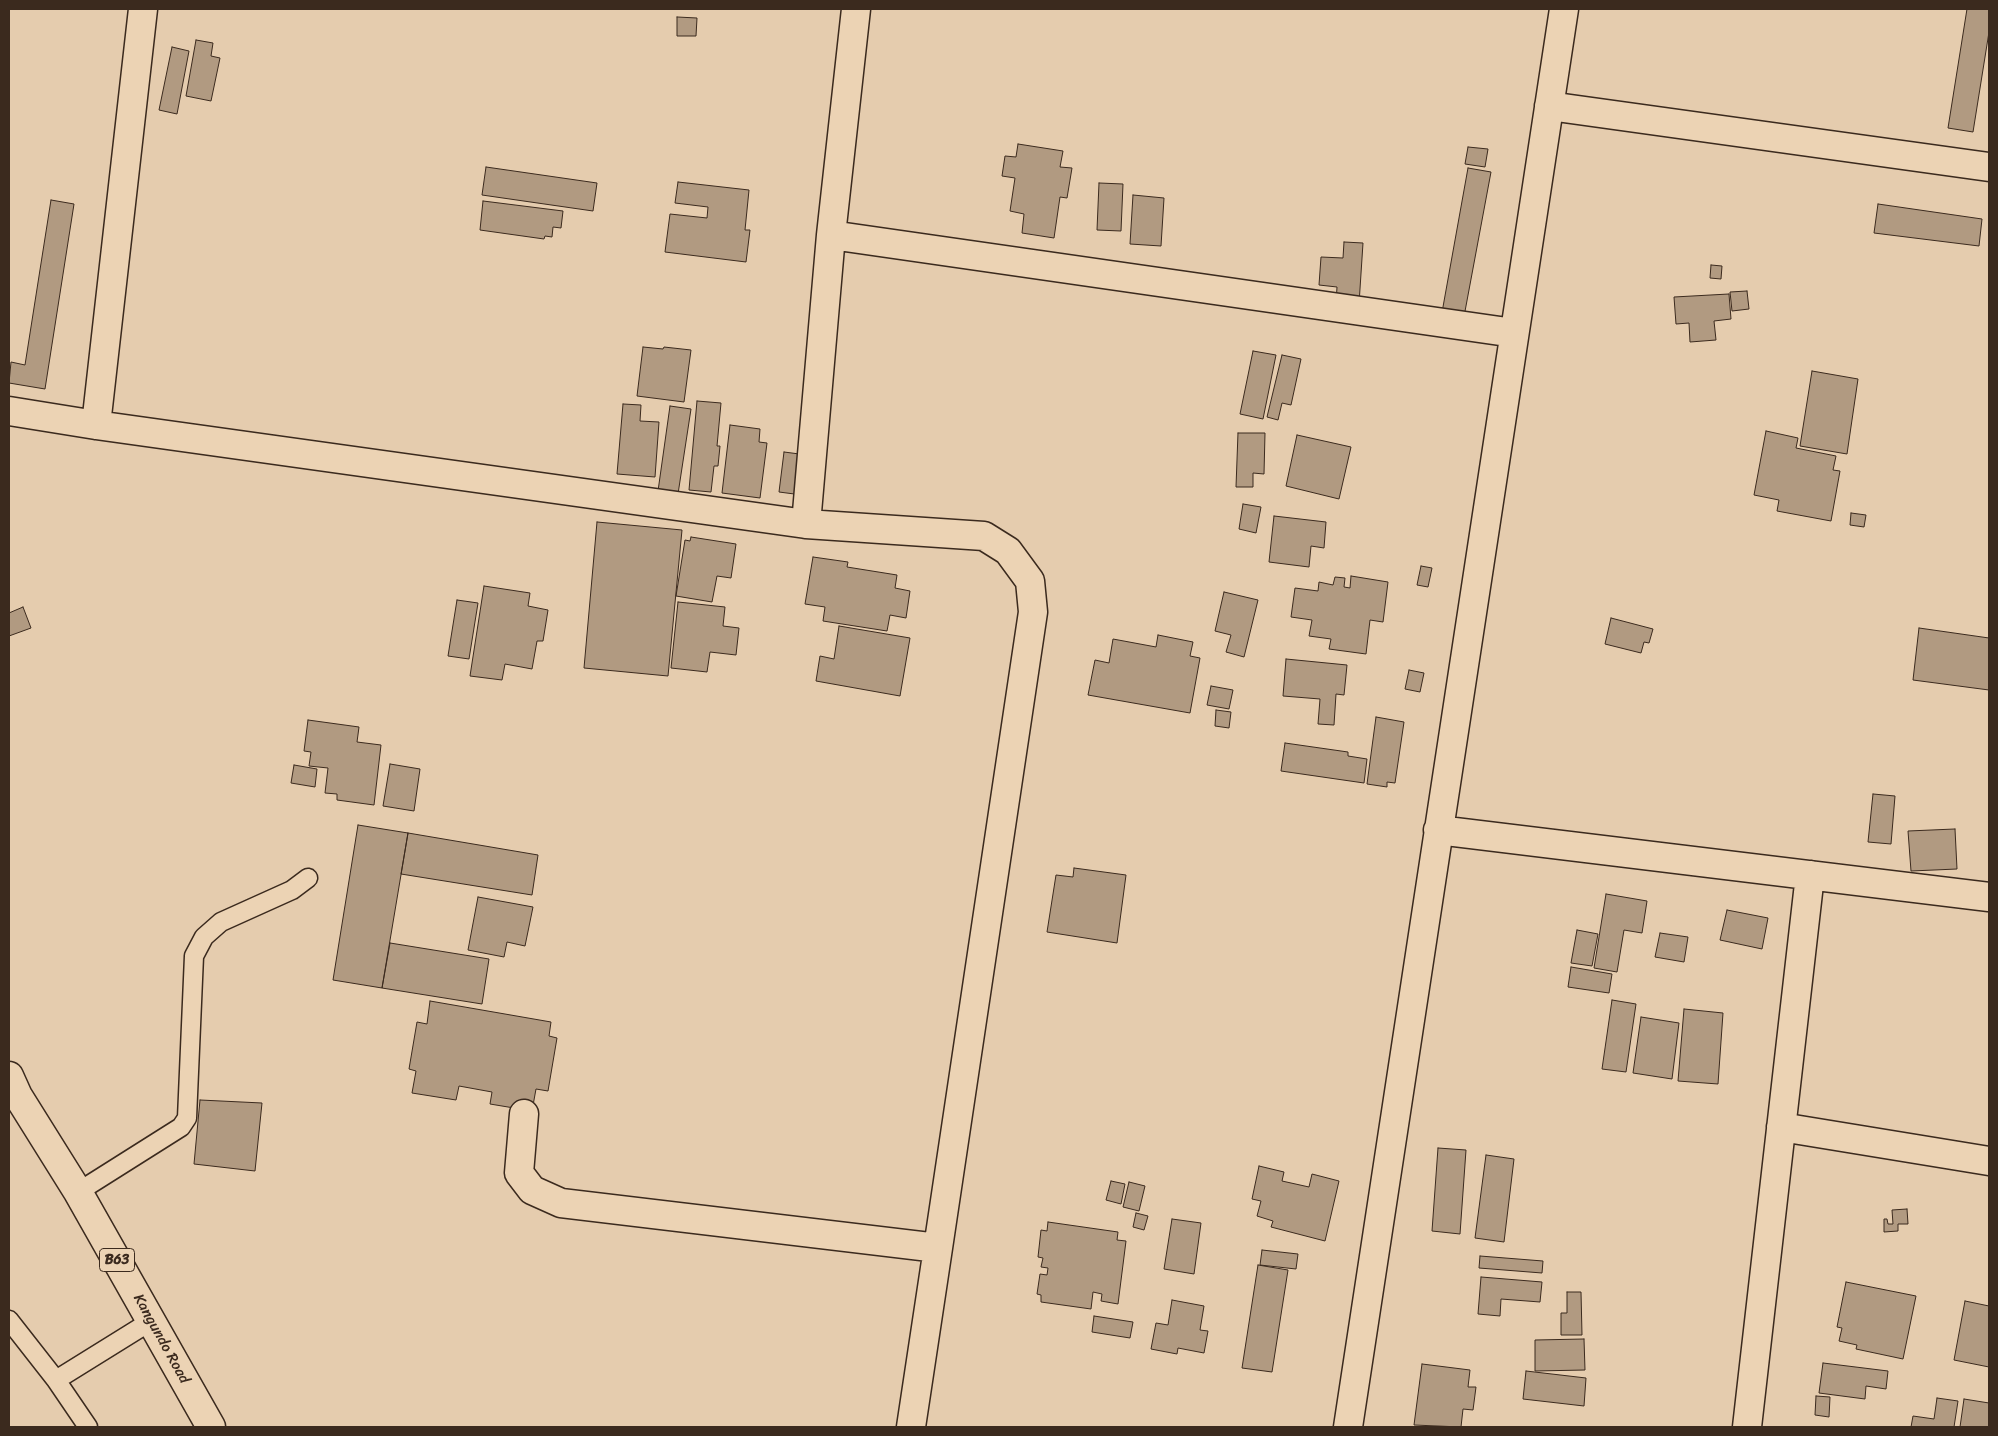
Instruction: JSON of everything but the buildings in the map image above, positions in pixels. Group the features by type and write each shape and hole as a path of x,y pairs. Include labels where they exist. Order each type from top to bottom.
{"main road":[{"path":"96,425 143,9"},
{"path":"806,524 831,235 856,9"},
{"path":"1348,1427 1564,9"},
{"path":"1549,106 1989,167"},
{"path":"831,235 1514,333"},
{"path":"9,410 96,425 806,524 984,536 1008,551 1030,581 1033,612 911,1427"},
{"path":"1438,830 1989,897"},
{"path":"1747,1427 1810,875"},
{"name":"Kangundo Road","path":"12,1086 78,1192 211,1427"},
{"path":"524,1114 519,1173 532,1190 561,1203 938,1248"},
{"path":"1781,1128 1989,1161"}],"lane":[{"path":"78,1192 181,1127 187,1118 194,956 204,936 221,922 292,890 308,878"},
{"path":"9,1320 56,1380 88,1427"},
{"path":"56,1380 151,1321"}]}
